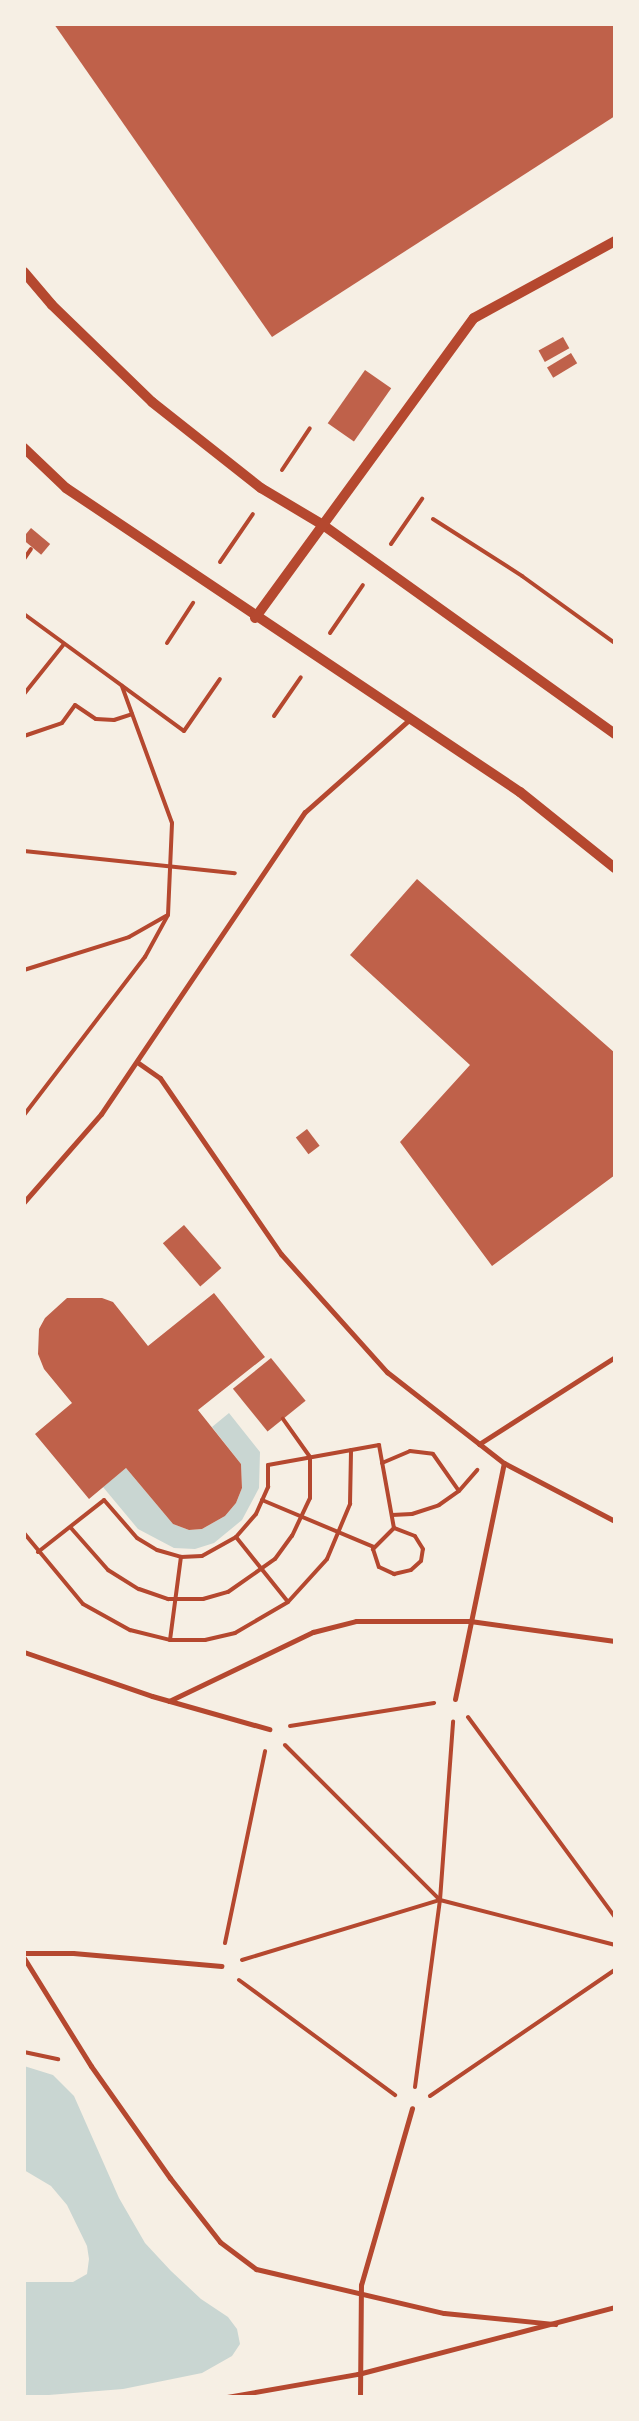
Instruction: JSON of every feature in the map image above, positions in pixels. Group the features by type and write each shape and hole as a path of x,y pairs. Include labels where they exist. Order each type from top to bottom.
{"street":[{"path":"255,618 474,318 615,241"},
{"path":"24,272 52,305 152,402 268,492 323,525 615,734"},
{"path":"24,448 66,488 255,618 520,792 615,868"},
{"path":"24,1202 101,1114 264,876 305,812 410,719"},
{"path":"137,1062 160,1078 211,1158 281,1254 387,1372 487,1451 615,1521"},
{"path":"479,1444 615,1357"},
{"path":"455,1699 470,1621 483,1573 504,1462"},
{"path":"169,1701 313,1632 357,1621 470,1621 615,1641"},
{"path":"24,1652 169,1701 269,1729"},
{"path":"24,1953 73,1953 221,1966"},
{"path":"24,1958 91,2066 220,2242 256,2269 444,2313 555,2324"},
{"path":"360,2397 358,2374 361,2293 412,2108"},
{"path":"227,2397 358,2374 615,2307"}],"path":[{"path":"166,643 310,428"},
{"path":"274,716 422,499"},
{"path":"432,519 522,576 615,642"},
{"path":"24,559 31,549"},
{"path":"24,614 184,731 220,679"},
{"path":"24,694 64,644"},
{"path":"24,1115 145,957 168,915 173,867 172,823 122,686"},
{"path":"24,736 62,723 75,705 96,719 114,720 133,713"},
{"path":"24,851 264,876"},
{"path":"24,970 129,937 168,915"},
{"path":"70,1528 108,1570 139,1589 174,1599 203,1599 228,1592 262,1571 292,1536 310,1498 310,1457 283,1419"},
{"path":"38,1552 105,1500 137,1538 157,1550 181,1557 202,1556 236,1537 256,1514 268,1487 268,1465 379,1445 394,1528"},
{"path":"24,1533 83,1604 130,1630 170,1640 205,1640 235,1634 288,1602 315,1574 340,1534 350,1504 351,1450"},
{"path":"382,1462 410,1451 433,1454 459,1491"},
{"path":"392,1515 412,1514 439,1506 459,1491 487,1451"},
{"path":"262,1500 374,1547"},
{"path":"374,1547 394,1528"},
{"path":"374,1547 379,1567 394,1574 411,1570 421,1561 423,1549 415,1536 394,1528"},
{"path":"236,1537 288,1602"},
{"path":"170,1640 181,1557"},
{"path":"269,1729 455,1699"},
{"path":"412,2108 440,1900 455,1699"},
{"path":"455,1699 615,1917"},
{"path":"269,1729 440,1900 615,1946"},
{"path":"221,1966 269,1729"},
{"path":"221,1966 440,1900"},
{"path":"221,1966 412,2108"},
{"path":"412,2108 615,1970"}],"shaded area":[{"path":"229,1413 260,1452 259,1488 242,1520 214,1543 195,1549 174,1548 138,1529 103,1487 126,1468 173,1524 189,1530 202,1529 225,1516 236,1503 242,1488 241,1464 212,1427"},
{"path":"24,2066 53,2075 74,2096 119,2198 145,2243 171,2271 201,2299 228,2317 237,2329 240,2344 232,2356 202,2373 123,2389 24,2397 24,2282 73,2282 87,2274 89,2259 87,2246 67,2205 51,2186 24,2170"}],"building":[{"path":"54,24 615,24 615,116 272,337"},
{"path":"563,337 569,348 545,362 539,351"},
{"path":"571,353 577,363 553,378 547,367"},
{"path":"365,370 391,388 354,442 328,423"},
{"path":"31,528 50,544 41,555 24,540 24,536"},
{"path":"417,879 615,1053 615,1175 492,1266 400,1142 470,1065 350,955"},
{"path":"307,1129 320,1146 308,1154 296,1137"},
{"path":"184,1225 221,1268 200,1286 163,1243"},
{"path":"214,1293 265,1357 198,1410 241,1464 242,1488 236,1503 225,1516 202,1529 189,1530 173,1524 126,1468 89,1499 35,1434 72,1403 44,1369 38,1354 39,1329 45,1318 67,1298 102,1298 113,1302 148,1346"},
{"path":"271,1358 306,1401 268,1432 233,1389"}]}
